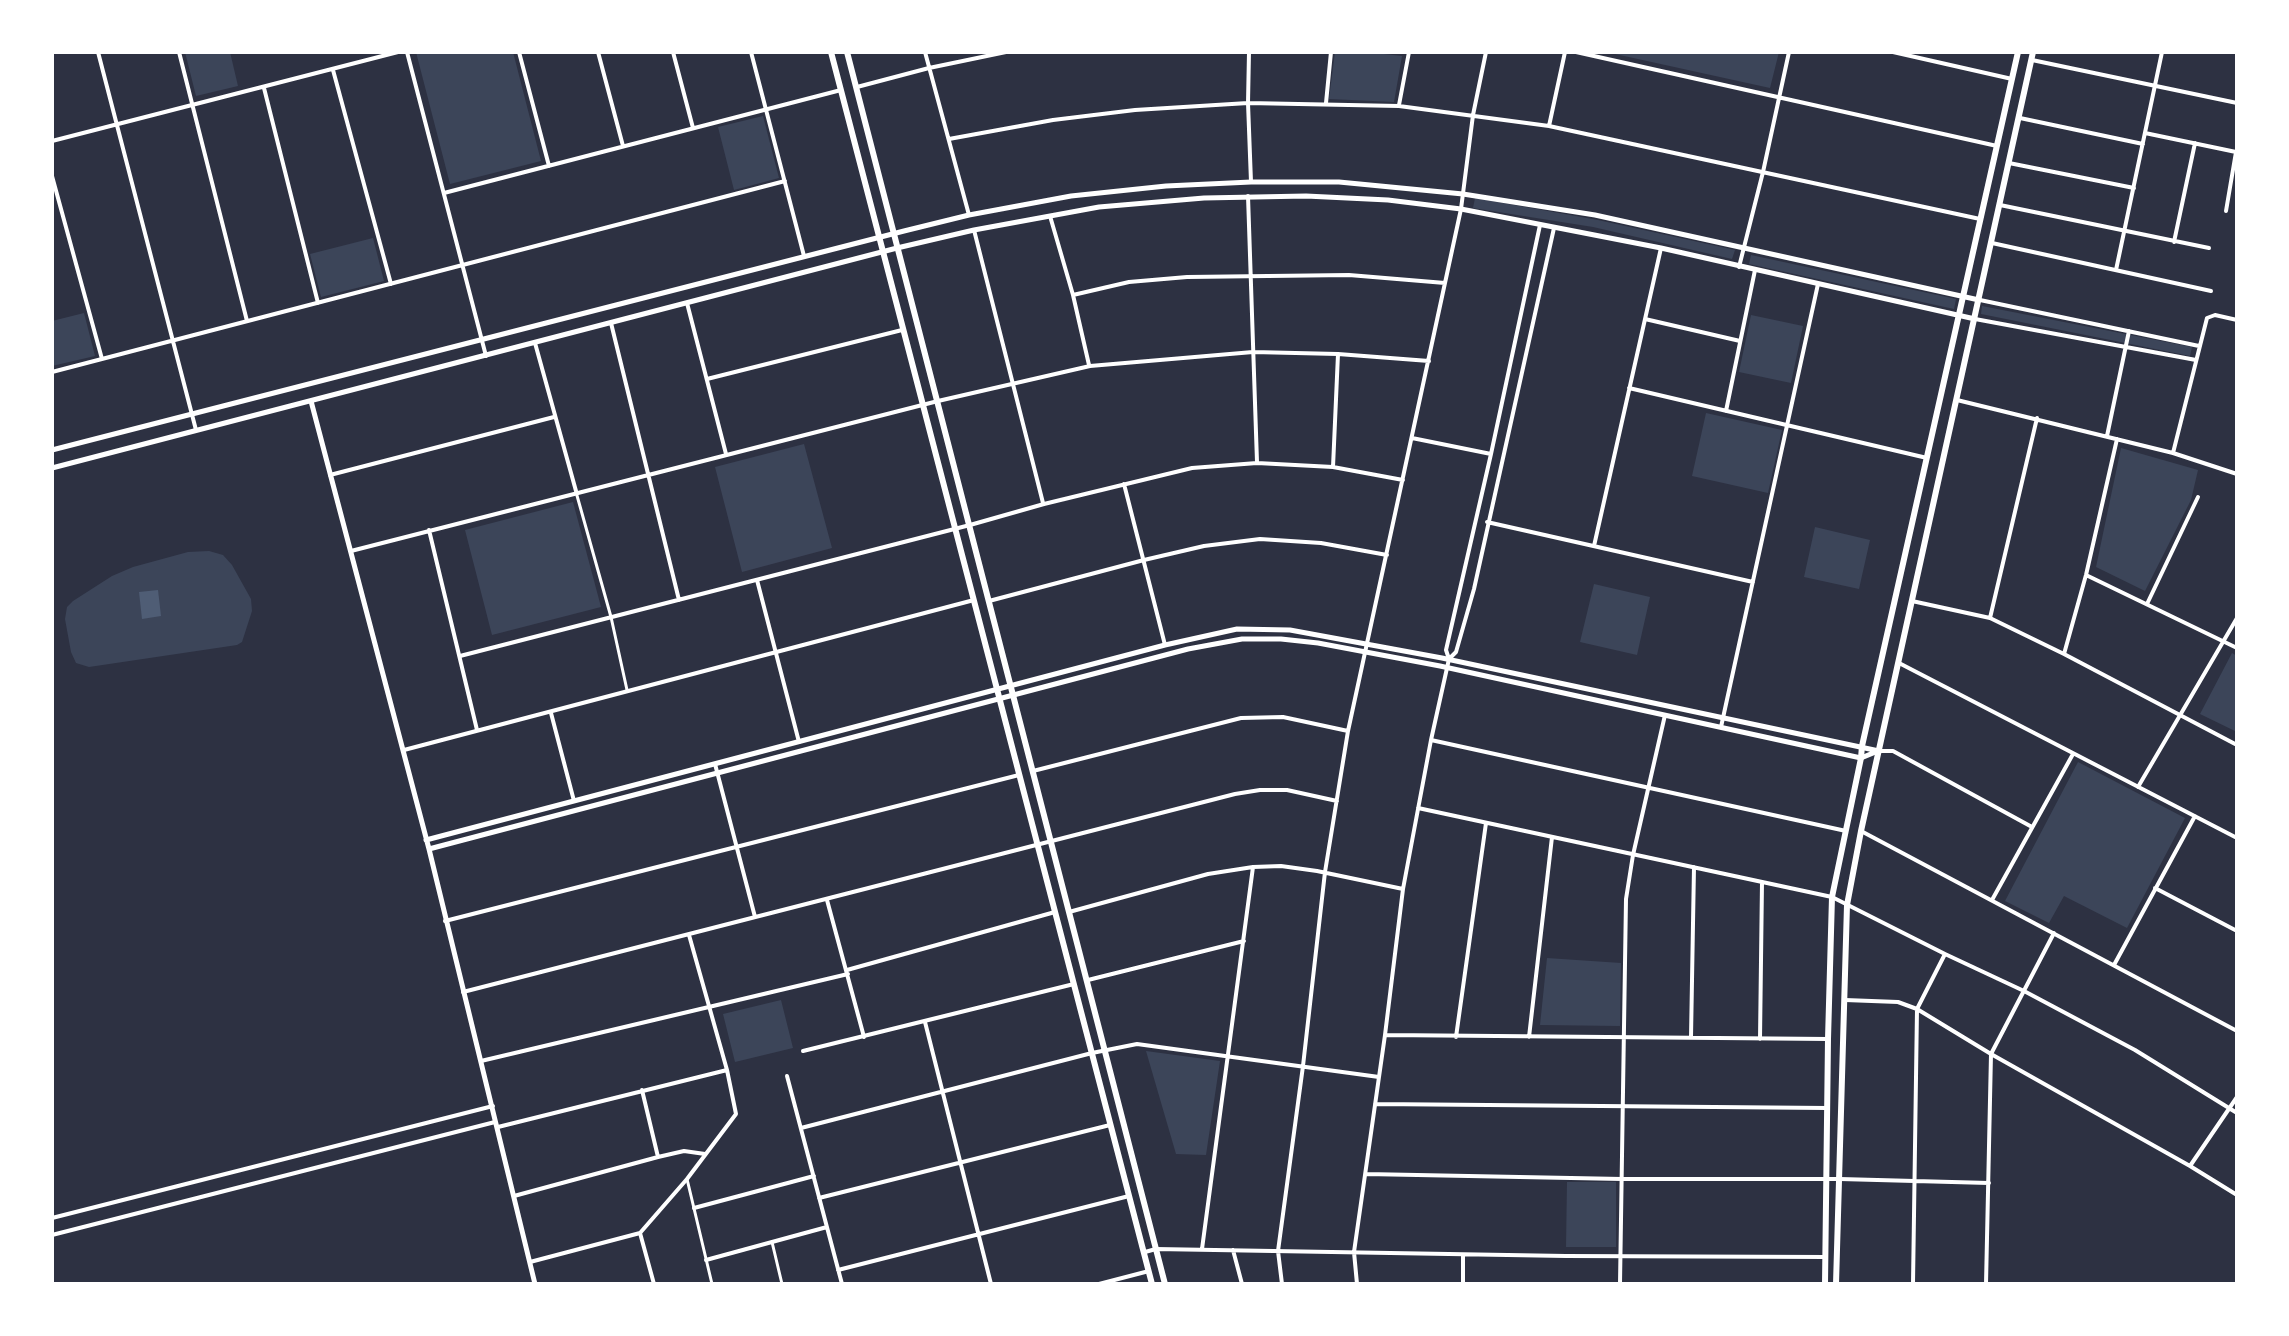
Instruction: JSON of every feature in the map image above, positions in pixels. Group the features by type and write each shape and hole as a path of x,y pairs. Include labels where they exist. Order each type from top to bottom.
{"main road":[{"path":"831,52 1152,1284"},
{"path":"847,52 1165,1284"},
{"path":"1825,1284 1832,897 1862,746 2018,52"},
{"path":"1836,1284 1847,905 2032,56"}],"street":[{"path":"98,52 196,430"},
{"path":"179,52 247,321"},
{"path":"52,141 398,52"},
{"path":"407,52 486,356"},
{"path":"519,52 549,166"},
{"path":"598,52 623,146"},
{"path":"673,52 693,128"},
{"path":"751,52 804,256"},
{"path":"925,52 969,215"},
{"path":"856,87 1006,52"},
{"path":"1249,52 1251,182"},
{"path":"1326,103 1331,52"},
{"path":"1399,106 1409,52"},
{"path":"1282,1284 1278,1251 1325,872 1348,731 1461,209 1473,115 1486,52"},
{"path":"1549,126 1565,52"},
{"path":"1576,52 1997,146"},
{"path":"1739,267 1789,52"},
{"path":"1893,52 2012,79"},
{"path":"2116,270 2162,52"},
{"path":"2032,56 2237,103"},
{"path":"333,69 391,284"},
{"path":"264,86 318,303"},
{"path":"444,193 841,90"},
{"path":"949,139 1053,120 1135,110 1248,103 1399,106 1549,126 1981,219"},
{"path":"2019,118 2143,144"},
{"path":"2145,133 2237,151 2226,211"},
{"path":"2174,242 2195,143"},
{"path":"2009,163 2134,188"},
{"path":"52,176 102,359"},
{"path":"52,372 785,181"},
{"path":"52,450 893,233 1071,196 1166,186 1339,182 1463,194 1595,215 2199,346"},
{"path":"1248,196 1257,463"},
{"path":"52,468 884,251 974,230 1099,207 1204,198 1248,196 1388,200 1461,209 1661,248 1975,319 2196,360"},
{"path":"2000,205 2209,248"},
{"path":"1050,216 1090,366"},
{"path":"1449,659 1446,650 1540,223"},
{"path":"1357,1284 1354,1252 1403,889 1418,808 1446,667 1456,652 1474,589 1554,226"},
{"path":"974,230 1044,504"},
{"path":"1992,243 2211,291"},
{"path":"1594,546 1661,248"},
{"path":"1726,411 1755,270"},
{"path":"1073,295 1129,282 1187,277 1349,275 1445,283"},
{"path":"1721,727 1818,284"},
{"path":"687,303 726,454"},
{"path":"2173,453 2207,318 2215,315 2237,320"},
{"path":"1644,319 1740,341"},
{"path":"611,323 679,600"},
{"path":"707,379 904,329"},
{"path":"2107,436 2129,331"},
{"path":"535,343 611,617 628,692"},
{"path":"351,551 1013,382 1090,366 1253,352 1429,361"},
{"path":"1333,467 1338,354"},
{"path":"1629,388 1927,458"},
{"path":"1957,400 2173,453 2237,474"},
{"path":"311,401 429,849 535,1284"},
{"path":"330,475 554,417"},
{"path":"1990,618 2037,418"},
{"path":"1412,438 1491,454"},
{"path":"2064,654 2086,575 2117,439"},
{"path":"460,656 1192,468 1257,463 1333,467 1403,480"},
{"path":"1124,484 1165,645"},
{"path":"2147,604 2198,497"},
{"path":"1487,522 1753,582"},
{"path":"429,530 477,731"},
{"path":"989,601 1204,546 1260,539 1321,543 1387,555"},
{"path":"2086,575 2237,648"},
{"path":"757,580 799,742"},
{"path":"402,751 974,600"},
{"path":"1912,601 1990,618 2237,745"},
{"path":"2138,787 2237,618"},
{"path":"426,840 1165,645 1237,629 1290,630 1367,643 1723,719 1879,751 1893,751 2032,827"},
{"path":"429,849 1188,649 1242,639 1281,639 1366,651 1861,758 1879,751"},
{"path":"1899,663 2237,838"},
{"path":"551,713 574,801"},
{"path":"1620,1284 1626,899 1665,715"},
{"path":"1033,771 1241,718 1283,717 1348,731"},
{"path":"1431,740 1846,831"},
{"path":"1992,900 2073,754"},
{"path":"715,764 755,917"},
{"path":"445,921 1019,775"},
{"path":"463,992 1235,794 1287,790 1337,801"},
{"path":"1418,808 1832,897 2024,991 2135,1050 2237,1113"},
{"path":"2114,965 2195,816"},
{"path":"1456,1037 1486,823"},
{"path":"1861,831 2237,1031"},
{"path":"1529,1037 1552,837"},
{"path":"1069,912 1208,874 1253,867 1281,866 1325,872 1403,889"},
{"path":"1202,1249 1253,867"},
{"path":"1691,1038 1694,867"},
{"path":"1760,1039 1762,882"},
{"path":"2155,888 2237,931"},
{"path":"827,900 864,1037"},
{"path":"481,1061 848,972 1055,912"},
{"path":"1986,1284 1991,1054 2054,933"},
{"path":"529,1263 640,1233 687,1179 736,1114 727,1070 689,935"},
{"path":"1087,981 1244,941"},
{"path":"1913,1284 1917,1009 1945,954"},
{"path":"803,1051 1074,984"},
{"path":"1845,1000 1898,1002 1917,1009 2237,1195"},
{"path":"925,1022 991,1284"},
{"path":"1385,1035 1828,1039"},
{"path":"801,1128 1137,1044 1379,1077"},
{"path":"52,1235 727,1070"},
{"path":"787,1076 842,1284"},
{"path":"642,1090 658,1157"},
{"path":"2190,1166 2237,1097"},
{"path":"1375,1104 1827,1108"},
{"path":"52,1218 493,1106"},
{"path":"819,1198 1110,1125"},
{"path":"514,1196 684,1151 706,1154"},
{"path":"1366,1174 1989,1183"},
{"path":"694,1208 814,1176"},
{"path":"687,1179 712,1284"},
{"path":"838,1270 1129,1196"},
{"path":"706,1260 827,1227"},
{"path":"640,1233 654,1284"},
{"path":"772,1242 782,1284"},
{"path":"1144,1252 1202,1249 1463,1255 1826,1257"},
{"path":"1233,1250 1242,1284"},
{"path":"1463,1255 1463,1284"},
{"path":"1099,1284 1149,1271"}],"shaded area":[{"path":"185,52 230,52 238,86 196,96"},
{"path":"416,52 513,52 541,161 450,184"},
{"path":"1335,52 1402,56 1394,102 1329,99"},
{"path":"1606,52 1779,52 1770,88"},
{"path":"763,116 779,178 734,190 718,127"},
{"path":"1475,198 1598,220 1735,250 1732,259 1593,227 1473,208"},
{"path":"373,238 384,281 321,297 310,254"},
{"path":"1751,255 1956,299 1954,309 1749,264"},
{"path":"1982,306 2192,347 2190,356 1981,314"},
{"path":"84,313 95,356 52,366 52,321"},
{"path":"1751,315 1803,326 1791,383 1739,372"},
{"path":"1706,413 1782,430 1768,493 1692,476"},
{"path":"804,444 832,548 742,572 715,467"},
{"path":"2121,448 2198,470 2191,500 2145,591 2096,567"},
{"path":"573,502 601,607 492,635 465,530"},
{"path":"1815,527 1870,540 1859,589 1804,577"},
{"path":"209,551 223,555 232,565 251,599 252,611 242,642 89,667 76,663 65,619 67,607 73,601 112,576 133,567 188,552"},
{"path":"1594,584 1650,597 1637,655 1580,642"},
{"path":"158,590 161,616 142,619 139,592"},
{"path":"2232,653 2237,656 2237,732 2200,714"},
{"path":"2078,762 2185,818 2127,928 2064,896 2049,923 2005,901"},
{"path":"1547,958 1621,963 1620,1026 1540,1025"},
{"path":"781,1000 793,1048 735,1062 723,1014"},
{"path":"1146,1051 1220,1061 1206,1155 1176,1154"},
{"path":"1567,1182 1616,1182 1616,1247 1566,1247"}]}
